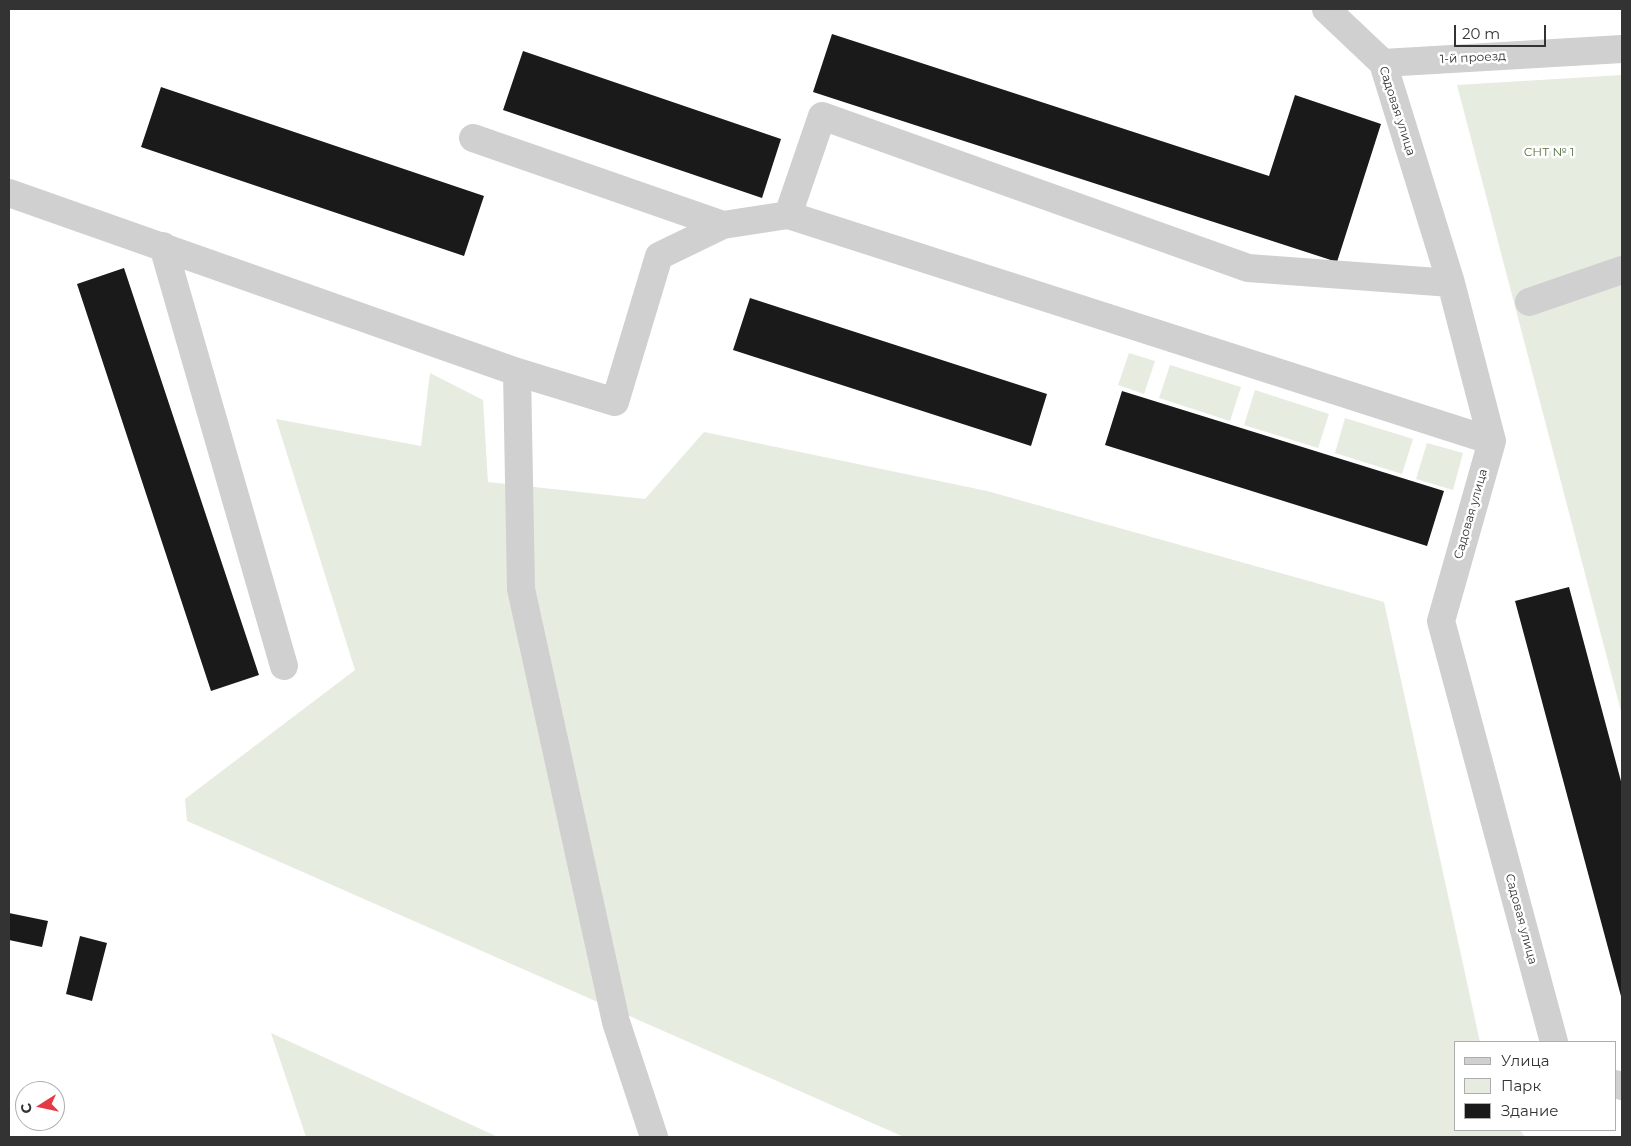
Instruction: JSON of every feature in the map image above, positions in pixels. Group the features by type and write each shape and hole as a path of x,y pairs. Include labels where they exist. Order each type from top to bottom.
{"street":[{"name":"Садовая улица","path":"1326,9 1383,63 1451,283 1492,441 1441,621 1554,1041"},
{"name":"1-й проезд","path":"1383,63 1622,49"},
{"path":"788,216 822,116 1248,268 1451,283"},
{"path":"473,138 723,226"},
{"path":"9,193 517,372 615,402 659,256 723,226 788,216 1492,441"},
{"path":"163,246 284,666"},
{"path":"1529,302 1622,270"},
{"path":"517,372 521,588 616,1022 654,1137"}],"green space":[{"name":"СНТ № 1","path":"1622,75 1622,715 1457,85"},
{"path":"1129,353 1155,361 1144,394 1118,385"},
{"path":"1170,365 1241,387 1230,421 1159,398"},
{"path":"430,373 483,400 488,482 645,499 704,432 987,491 1384,602 1480,1041 1454,1041 1454,1131 1521,1131 1525,1137 904,1137 187,821 185,799 355,670 276,419 421,446"},
{"path":"1255,390 1329,414 1318,448 1244,425"},
{"path":"1345,418 1413,439 1402,474 1335,453"},
{"path":"1427,443 1463,453 1453,490 1416,479"},
{"path":"271,1033 498,1137 306,1137"}],"building":[{"path":"832,34 1269,176 1295,95 1381,124 1337,262 813,92"},
{"path":"523,51 781,139 762,198 503,110"},
{"path":"161,87 484,196 464,256 141,147"},
{"path":"124,268 259,675 211,691 77,284"},
{"path":"750,298 1047,394 1031,446 733,350"},
{"path":"1122,391 1444,491 1427,546 1105,445"},
{"path":"1569,587 1622,785 1622,1000 1515,601"},
{"path":"9,913 48,921 42,947 9,940"},
{"path":"80,936 107,943 92,1001 66,994"}]}
